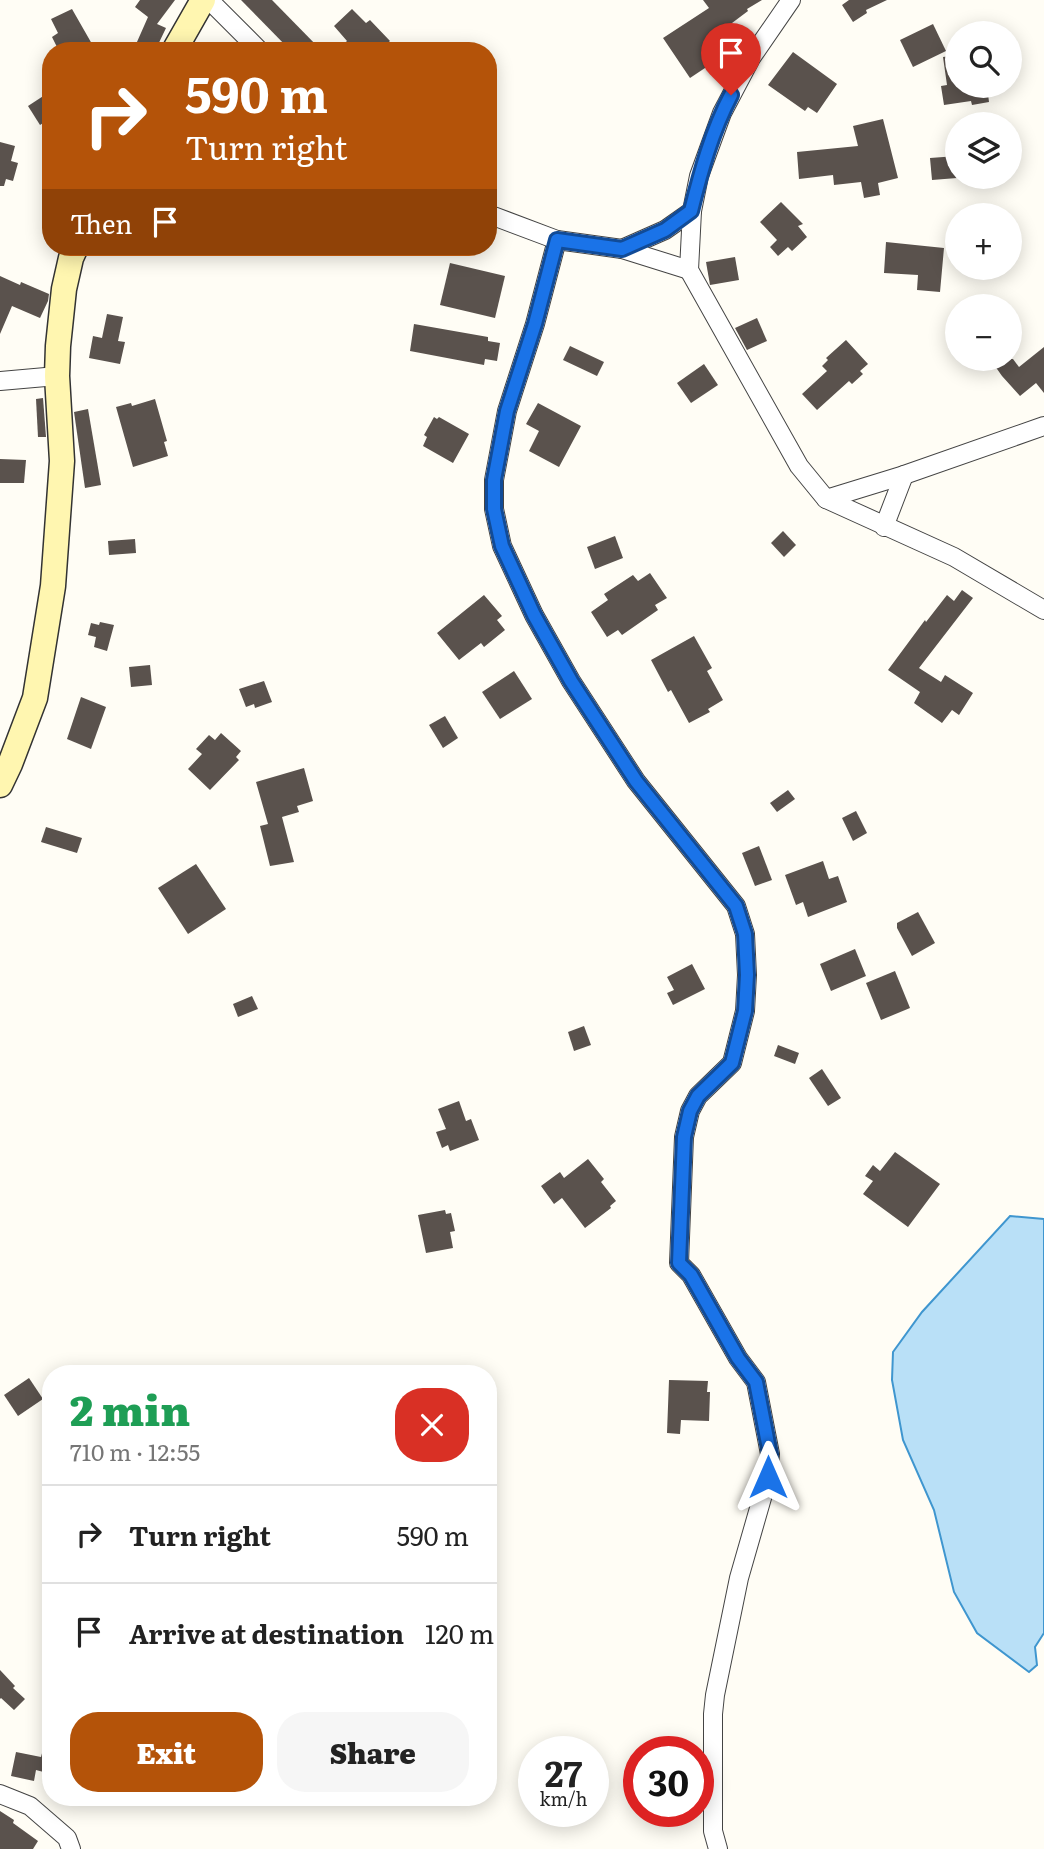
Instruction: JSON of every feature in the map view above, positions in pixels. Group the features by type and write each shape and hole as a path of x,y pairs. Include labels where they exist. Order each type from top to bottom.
{"street":[{"path":"179,42 203,0"},
{"path":"209,0 251,42"},
{"path":"792,0 751,58 722,113 699,176 691,211 689,270 799,466 826,499 954,557 1044,610"},
{"path":"622,249 665,230 691,211"},
{"path":"497,217 557,240 622,249 689,270"},
{"path":"557,240 535,324 507,411 494,480 494,509 502,546 534,615 571,681 636,781 736,906 745,934 745,1011 732,1063 698,1096 690,1111 684,1137 679,1263 691,1275 738,1358 756,1382 770,1454 768,1477 738,1578 715,1695 713,1831 718,1849"},
{"path":"0,785 35,698 53,586 62,461 57,376 62,301 72,256"},
{"path":"0,382 57,376"},
{"path":"826,499 1044,426"},
{"path":"884,527 904,475"},
{"path":"0,1794 30,1807 67,1838 71,1849"}],"water":[{"path":"1010,1216 1044,1219 1044,1633 1035,1647 1037,1665 1029,1672 977,1633 954,1592 934,1510 903,1440 892,1380 893,1352 922,1312"}],"building":[{"path":"140,0 175,0 157,24 166,28 159,42 137,42 148,17 135,7"},
{"path":"241,0 272,0 313,42 282,42"},
{"path":"703,0 762,0 716,35 728,55 690,78 663,38 709,8"},
{"path":"849,0 887,0 866,10 867,13 853,22 842,5"},
{"path":"72,9 91,42 54,42 52,37 58,33 51,19"},
{"path":"352,9 366,23 370,20 390,41 346,42 334,26"},
{"path":"933,24 945,51 913,67 900,40"},
{"path":"793,52 837,84 817,113 808,107 805,111 768,85"},
{"path":"945,85 945,98 988,98 989,102 972,105 971,101 944,105 941,86"},
{"path":"42,97 42,124 40,125 28,106"},
{"path":"883,119 898,178 878,183 880,195 864,198 861,182 834,185 833,175 799,179 797,152 858,146 853,126"},
{"path":"0,142 15,146 11,161 18,163 13,181 6,179 4,186 0,186"},
{"path":"945,157 945,179 932,180 930,158"},
{"path":"781,202 803,224 798,226 807,237 792,251 788,247 778,256 770,247 777,240 760,222"},
{"path":"886,242 944,248 940,292 917,290 918,275 884,273"},
{"path":"735,257 739,280 710,285 706,262"},
{"path":"450,263 505,276 495,318 440,305"},
{"path":"0,276 49,294 40,318 12,306 0,334"},
{"path":"107,314 123,317 118,341 125,342 120,364 89,358 93,336 102,338"},
{"path":"757,318 767,341 747,350 735,328"},
{"path":"414,324 488,337 488,341 500,343 497,361 485,359 484,365 410,351"},
{"path":"846,340 868,364 860,371 863,374 852,384 849,381 817,410 802,394 827,371 822,366 828,360 826,358"},
{"path":"570,346 604,362 597,376 563,360"},
{"path":"1044,347 1044,393 1036,383 1020,396 998,371 1022,371 1022,365"},
{"path":"704,364 718,385 691,403 677,383"},
{"path":"43,398 46,437 38,437 36,399"},
{"path":"155,399 167,441 164,442 168,456 133,467 116,407 131,403 132,406"},
{"path":"538,403 581,426 559,467 529,451 539,431 526,424"},
{"path":"88,409 101,485 85,488 74,412"},
{"path":"434,417 439,417 469,434 453,463 423,446 427,437 424,435"},
{"path":"0,459 26,460 24,483 0,483"},
{"path":"783,531 796,545 784,557 771,543"},
{"path":"615,536 623,558 595,569 587,547"},
{"path":"135,539 136,553 109,555 108,541"},
{"path":"650,573 667,598 655,605 658,610 622,635 618,630 607,637 591,612 608,600 604,594 633,575 638,581"},
{"path":"962,590 973,598 919,668 941,682 945,675 973,693 959,715 952,710 942,723 914,703 920,692 888,670 947,595 954,601"},
{"path":"484,595 502,616 497,620 505,630 484,647 481,643 459,660 437,633"},
{"path":"100,622 114,625 107,651 94,647 96,637 88,635 91,623 99,625"},
{"path":"694,636 712,668 707,671 723,700 708,709 710,712 689,723 651,660"},
{"path":"150,665 152,685 131,687 129,667"},
{"path":"514,671 532,699 500,719 482,692"},
{"path":"264,681 272,702 255,708 254,704 246,707 239,689"},
{"path":"81,697 106,707 91,749 67,739"},
{"path":"445,716 458,738 443,748 429,725"},
{"path":"221,733 241,751 236,757 239,760 210,790 188,769 202,754 196,749 209,735 215,740"},
{"path":"304,768 313,801 297,806 299,812 282,817 294,862 270,866 260,826 268,824 256,782"},
{"path":"788,790 795,799 777,812 770,803"},
{"path":"856,811 867,833 853,841 842,818"},
{"path":"46,827 82,838 77,853 41,842"},
{"path":"759,846 772,880 755,886 742,853"},
{"path":"823,861 829,879 838,876 847,902 808,917 803,902 796,905 785,875"},
{"path":"196,864 226,909 188,934 158,888"},
{"path":"918,912 935,943 912,956 897,923"},
{"path":"855,949 866,976 831,991 820,964"},
{"path":"692,964 705,989 673,1005 667,993 674,990 667,977"},
{"path":"895,971 910,1008 881,1020 866,983"},
{"path":"252,996 258,1009 238,1017 233,1004"},
{"path":"584,1026 591,1045 574,1051 568,1032"},
{"path":"778,1045 799,1053 795,1064 774,1056"},
{"path":"822,1069 841,1098 828,1106 809,1078"},
{"path":"459,1101 466,1121 471,1119 479,1140 450,1151 448,1145 442,1148 436,1132 446,1129 438,1109"},
{"path":"895,1152 940,1184 908,1227 863,1194 873,1181 865,1176 873,1165 880,1171"},
{"path":"588,1159 604,1179 601,1182 616,1201 585,1228 562,1198 554,1204 541,1186 560,1172 564,1178"},
{"path":"445,1210 446,1214 451,1213 455,1231 450,1232 453,1248 426,1253 418,1215"},
{"path":"29,1378 42,1400 18,1416 4,1395"},
{"path":"669,1380 708,1381 709,1421 681,1420 680,1434 667,1433"},
{"path":"0,1670 25,1699 14,1710 0,1699"},
{"path":"16,1752 41,1757 42,1753 42,1772 36,1770 34,1781 11,1776"},
{"path":"0,1811 38,1841 33,1849 0,1849"}],"route":[{"path":"731,95 699,176 691,211 665,230 622,249 557,240 535,324 507,411 494,480 494,509 502,546 534,615 571,681 636,781 736,906 745,934 745,1011 732,1063 698,1096 690,1111 684,1137 679,1263 691,1275 738,1358 756,1382 770,1454 768,1477"}]}
